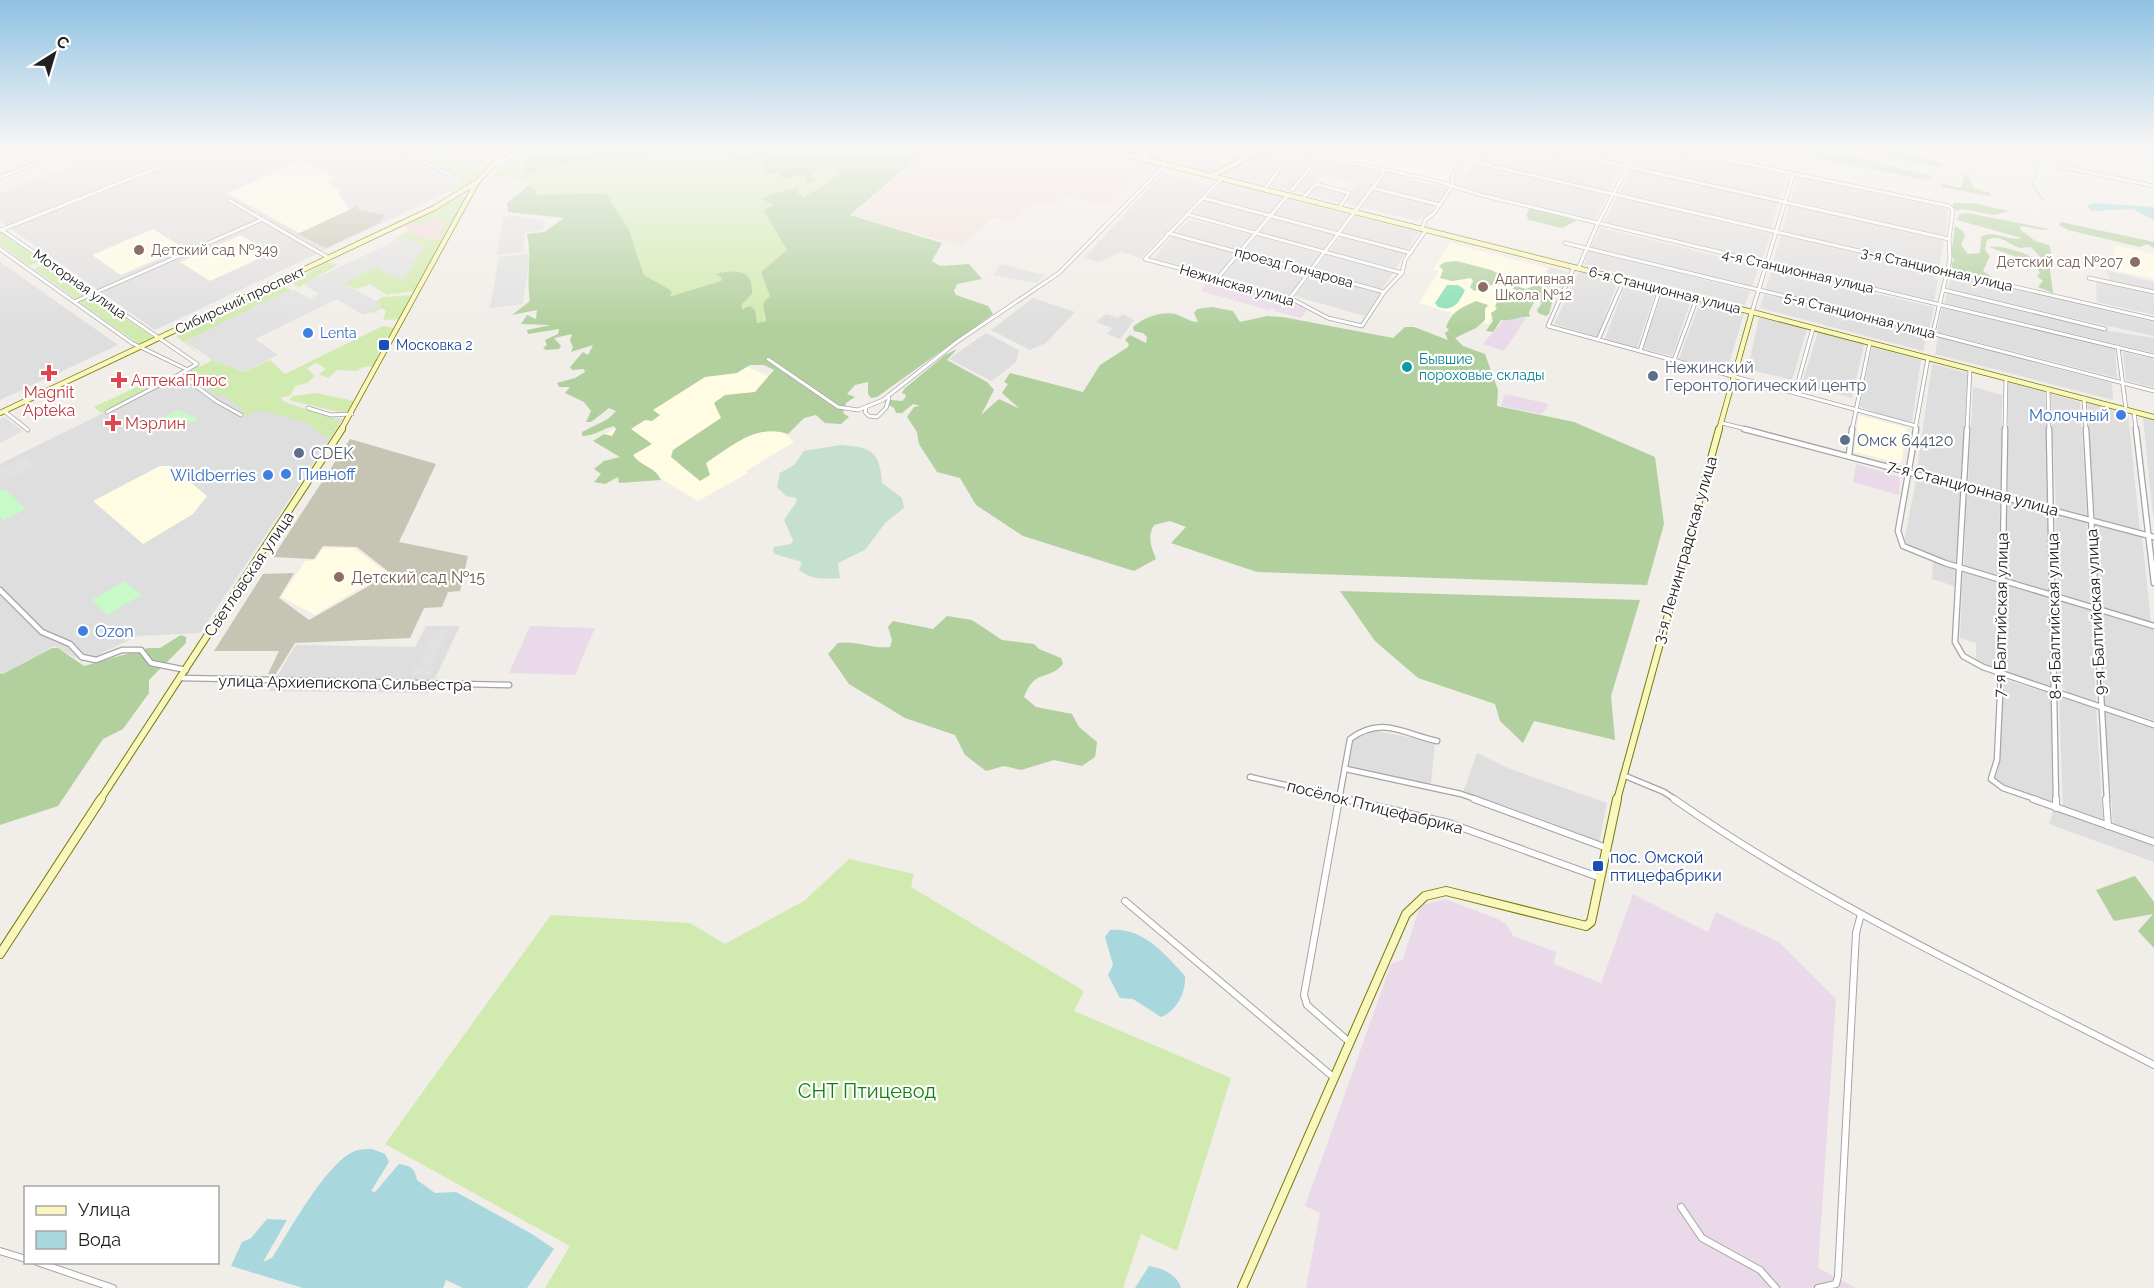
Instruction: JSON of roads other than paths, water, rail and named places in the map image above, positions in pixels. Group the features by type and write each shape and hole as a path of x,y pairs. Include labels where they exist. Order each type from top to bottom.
{"street":[{"path":"1,230 54,209"},
{"path":"245,209 329,258"},
{"name":"Сибирский проспект","path":"2,412 432,209"},
{"name":"Светловская улица","path":"0,954 352,414 462,209"},
{"path":"768,359 838,407 858,410 866,408 890,397 974,331 1059,273 1122,209"},
{"path":"1168,233 1191,209"},
{"path":"1247,209 1411,253"},
{"path":"1216,280 1276,209"},
{"name":"6-я Станционная улица","path":"1343,209 1870,342 2154,417"},
{"path":"1290,298 1357,209"},
{"path":"1384,292 1402,273 1405,260 1424,230 1425,220 1436,209"},
{"name":"4-я Станционная улица","path":"1543,209 2154,356"},
{"path":"1606,209 1548,326 1916,426"},
{"name":"3-я Станционная улица","path":"1679,209 2154,319"},
{"name":"3-я Ленинградская улица","path":"1347,1040 1401,920 1420,897 1431,892 1456,892 1575,925 1586,926 1591,922 1622,775 1733,377 1783,209"},
{"path":"1816,209 1949,239"},
{"path":"1933,333 1947,272 1952,209"},
{"path":"1186,214 1402,273"},
{"path":"74,302 263,219"},
{"name":"Моторная улица","path":"0,249 140,347 186,369 197,364 1,230"},
{"name":"проезд Гончарова","path":"1168,233 1384,292"},
{"name":"Нежинская улица","path":"1168,233 1145,258 1216,280 1290,298 1328,318 1362,326 1384,292"},
{"name":"5-я Станционная улица","path":"1565,243 1933,333 2154,391"},
{"path":"2089,278 2154,292"},
{"path":"1598,340 1624,280"},
{"path":"1640,351 1660,289"},
{"path":"1944,290 2105,329"},
{"path":"1674,360 1697,298"},
{"path":"1795,393 1813,328"},
{"path":"1849,455 1855,410 1870,342"},
{"path":"2118,347 2126,410"},
{"path":"1928,358 1898,531 1903,546 1959,567 2154,626"},
{"path":"107,412 186,369"},
{"path":"1970,369 1955,642 1964,656 2001,675 2154,725"},
{"path":"180,374 216,401 222,402 241,414"},
{"name":"7-я Балтийская улица","path":"2006,378 2001,675 1997,760 1991,779 2003,788 2056,808"},
{"name":"8-я Балтийская улица","path":"2048,389 2056,808"},
{"path":"866,408 865,412 869,416 877,417 886,408 890,397"},
{"name":"9-я Балтийская улица","path":"2084,398 2108,826"},
{"path":"309,408 332,415 352,414"},
{"path":"2,412 28,430"},
{"path":"2134,412 2154,583"},
{"name":"7-я Станционная улица","path":"1722,423 2154,537"},
{"path":"0,590 42,632 70,644 87,659 102,659 122,650 136,649 141,650 151,663 186,670"},
{"name":"улица Архиепископа Сильвестра","path":"181,678 509,685"},
{"path":"1242,1288 1347,1040 1329,1026 1304,999 1350,739 1354,734 1372,727 1395,727 1403,729 1409,735 1437,741"},
{"path":"1346,769 1461,794 1607,848"},
{"path":"1622,775 1664,792 1724,834 1861,914 2154,1065"},
{"name":"посёлок Птицефабрика","path":"1250,777 1449,823 1601,878"},
{"path":"2056,808 2154,842"},
{"path":"1125,901 1332,1076"},
{"path":"1818,1288 1836,1284 1838,1276 1856,933 1861,914"},
{"path":"1681,1207 1702,1238 1760,1270 1776,1288"},
{"path":"0,1251 24,1258"},
{"path":"40,1264 113,1288"}],"water":[{"path":"2090,209 2131,209 2092,211"},
{"path":"2133,209 2154,209 2154,220"},
{"path":"1110,930 1122,930 1143,937 1161,951 1185,976 1184,988 1179,1000 1167,1014 1161,1017 1133,999 1120,998 1108,975 1113,965 1105,937"},
{"path":"372,1149 385,1154 389,1162 371,1191 375,1192 399,1164 407,1166 414,1170 417,1180 435,1193 456,1192 532,1234 554,1249 527,1288 463,1288 446,1280 443,1288 303,1288 231,1266 242,1242 251,1238 267,1219 287,1220 263,1262 272,1258 311,1197 335,1166 358,1150"},
{"path":"1149,1266 1168,1272 1181,1288 1135,1288"}],"place":[{"name":"Детский сад №349","path":"139,250"},
{"name":"Детский сад №207","path":"2135,262"},
{"name":"Адаптивная Школа №12","path":"1483,287"},
{"name":"Lenta","path":"308,333"},
{"name":"Московка 2","path":"384,345"},
{"name":"Бывшие пороховые склады","path":"1407,367"},
{"name":"Magnit Apteka","path":"49,373"},
{"name":"Нежинский Геронтологический центр","path":"1653,376"},
{"name":"АптекаПлюс","path":"119,380"},
{"name":"Молочный","path":"2121,415"},
{"name":"Мэрлин","path":"113,423"},
{"name":"Омск 644120","path":"1845,440"},
{"name":"CDEK","path":"299,453"},
{"name":"Пивноff","path":"286,474"},
{"name":"Wildberries","path":"268,475"},
{"name":"Детский сад №15","path":"339,577"},
{"name":"Ozon","path":"83,631"},
{"name":"пос. Омской птицефабрики","path":"1598,866"}],"park label":[{"name":"СНТ Птицевод","path":"867,1091"}]}
